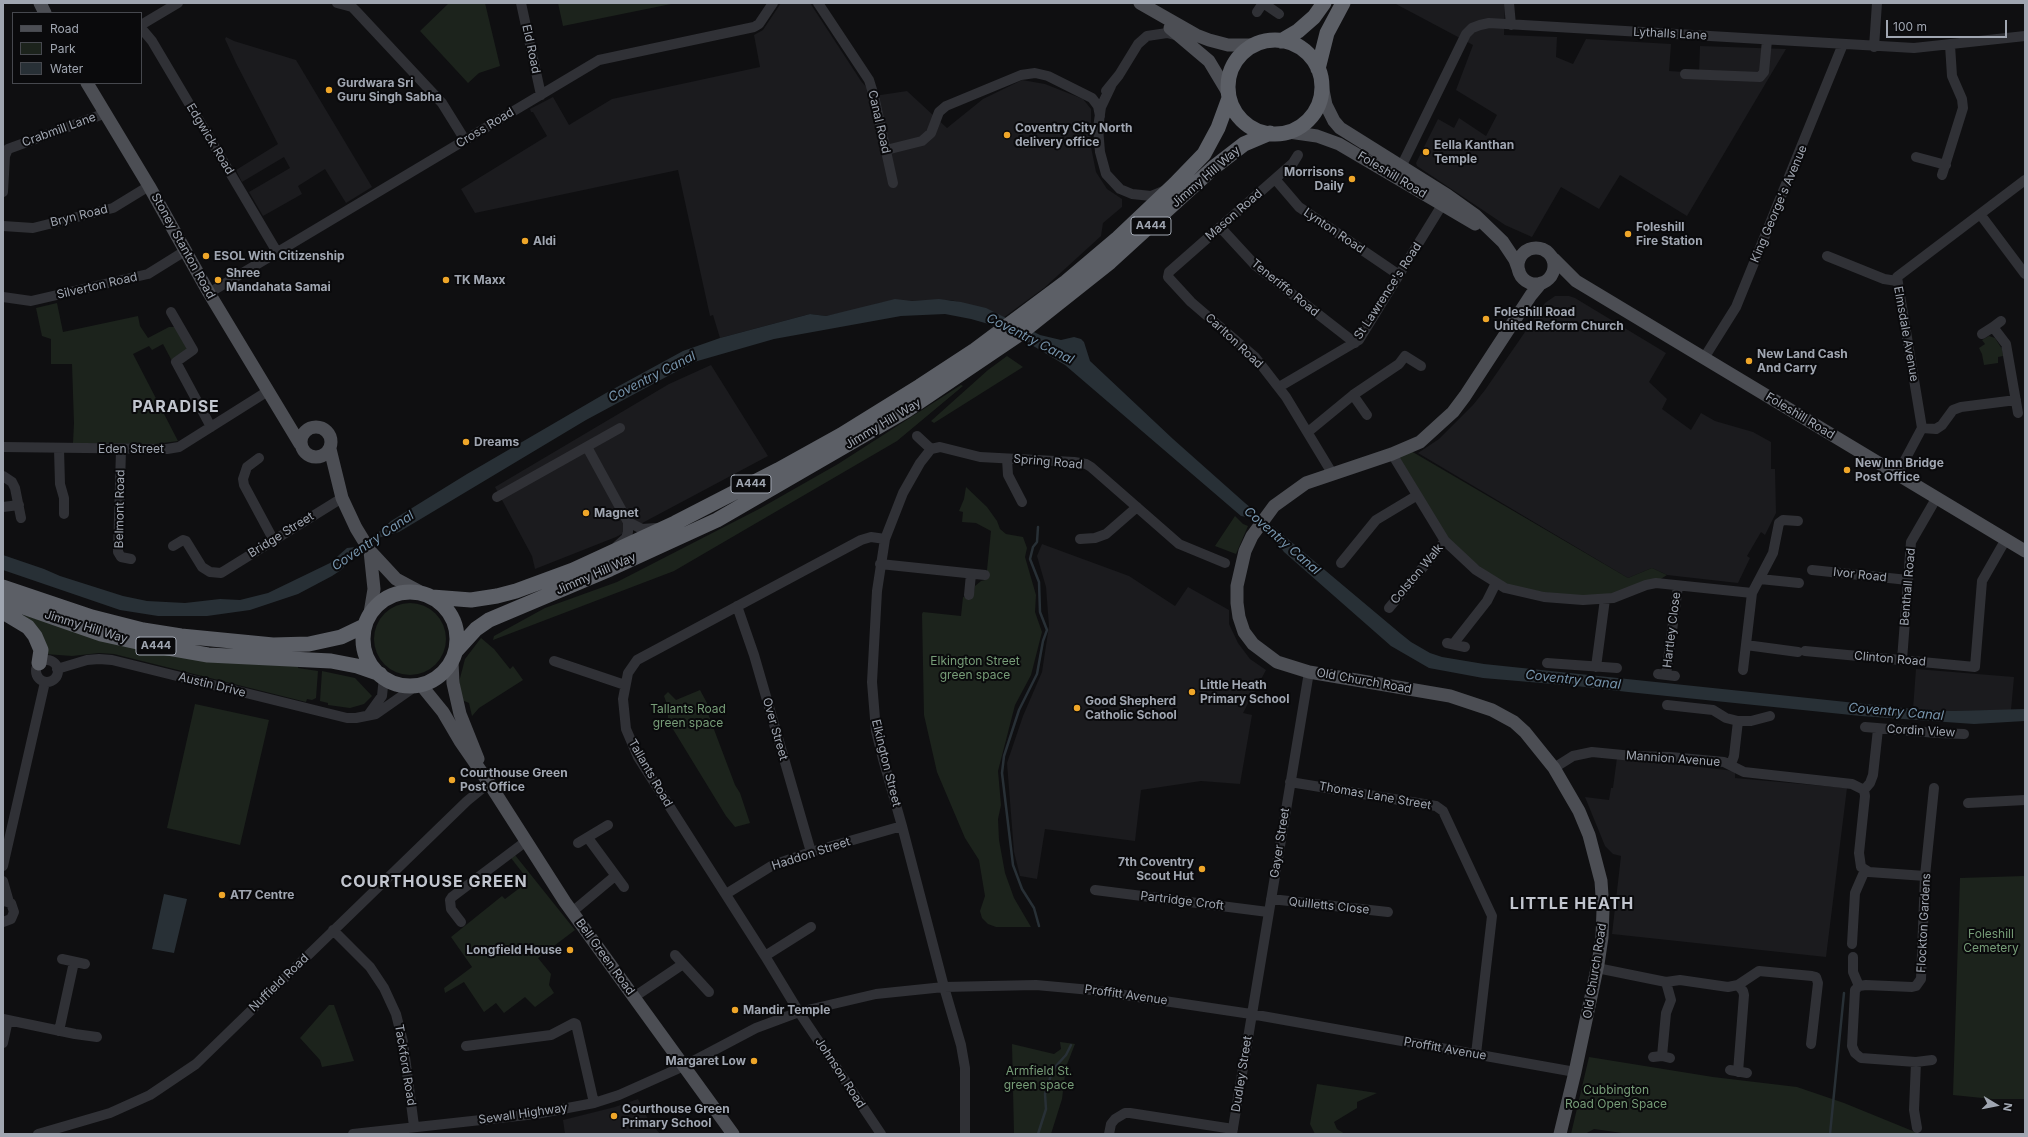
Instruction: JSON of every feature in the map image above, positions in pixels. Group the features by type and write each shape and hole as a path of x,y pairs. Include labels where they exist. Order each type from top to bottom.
{"highway":[{"path":"1281,41 1298,31 1314,16 1324,3"},
{"path":"1318,69 1327,33 1343,3"},
{"path":"1266,41 1281,41 1291,44 1304,51 1318,69 1322,85 1318,104 1311,118 1303,125 1289,132 1270,133 1257,129 1245,122 1234,110 1228,94 1229,76 1235,62 1247,50 1255,45 1266,41"},
{"name":"Jimmy Hill Way","path":"428,596 471,600 497,596 573,570 675,523 778,470 841,435 920,386 989,340 1092,262 1175,184 1198,161 1210,144 1228,94"},
{"name":"Jimmy Hill Way","path":"454,657 476,629 489,620 610,569 717,520 907,410 1005,345 1126,248 1213,168 1244,144 1270,133"},
{"name":"Jimmy Hill Way","path":"3,586 92,617 143,630 214,640 273,644 309,644 341,637 367,620"},
{"path":"406,592 428,596 446,608 451,616 457,640 454,657 439,677 418,686 395,684 382,676 372,665 364,648 367,620 379,604 396,595 406,592"},
{"name":"Jimmy Hill Way","path":"3,600 101,634 150,646 208,655 314,660 357,666 382,676"},
{"path":"3,612 28,627 35,636 41,650 39,663"}],"main road":[{"path":"40,3 44,12"},
{"path":"1142,4 1203,55 1213,66 1228,94"},
{"path":"1142,4 1196,35 1209,40 1228,45 1255,45"},
{"name":"Stoney Stanton Road","path":"88,84 149,186 209,293 300,444"},
{"name":"Foleshill Road","path":"1322,85 1326,105 1334,121 1340,128 1447,195 1475,215 1502,242 1515,260 1520,272"},
{"name":"Foleshill Road","path":"1289,132 1317,136 1339,144 1442,205 1490,231"},
{"name":"Foleshill Road","path":"1502,242 1527,250"},
{"path":"1542,283 1551,277 1554,270 1554,260 1545,249 1539,247 1527,250 1521,255 1519,261 1520,272 1527,281 1542,283 1576,281"},
{"name":"Foleshill Road","path":"1554,260 1576,281 2025,550"},
{"name":"Old Church Road","path":"1520,272 1523,294 1520,311"},
{"name":"Old Church Road","path":"1542,283 1520,311 1453,412 1420,442 1392,454 1306,483 1284,498 1262,519 1252,536 1242,561 1237,595 1239,618 1244,632 1253,644 1276,662 1309,672 1450,696 1492,710 1514,722 1526,732 1554,768 1583,819 1598,866 1603,895 1603,923 1597,968 1576,1072 1560,1134"},
{"name":"Stoney Stanton Road","path":"278,409 290,418 312,427"},
{"path":"338,485 327,469 315,458 304,452 300,444 303,433 312,427 319,426 327,432 330,437 330,449 342,498 356,528 370,551 396,579 428,596"},
{"path":"315,458 325,455 330,449"},
{"path":"367,620 374,588 370,551"},
{"name":"Bell Green Road","path":"454,657 453,683 460,714 486,779"},
{"name":"Bell Green Road","path":"418,686 437,702 460,741 572,912 733,1134"}],"street":[{"path":"142,24 178,3"},
{"path":"337,3 354,5 442,103 465,140"},
{"name":"Eld Road","path":"521,3 541,94"},
{"name":"Cross Road","path":"209,293 599,60 754,27 759,24 773,3"},
{"name":"Canal Road","path":"818,3 869,80 874,96 893,183"},
{"path":"1257,12 1263,3 1279,14"},
{"path":"1509,3 1512,25"},
{"path":"1874,46 1878,3"},
{"name":"Lythalls Lane","path":"1401,167 1466,34 1472,28 1480,25 1512,25 1914,48 2025,36"},
{"name":"Edgwick Road","path":"142,29 152,41 277,252"},
{"path":"1175,184 1162,192 1145,196 1127,192 1111,182 1101,161 1099,140 1100,116 1104,98 1138,44 1147,36 1167,33 1182,38"},
{"path":"1685,74 1760,77 1764,72 1767,40"},
{"name":"King George's Avenue","path":"1704,358 1736,307 1843,44"},
{"path":"1942,175 1963,108 1962,99 1952,76 1950,45"},
{"path":"886,150 922,141 931,133 939,112 950,103 1021,75 1035,73 1048,76 1092,98 1097,103 1100,116"},
{"path":"1092,98 1099,97 1111,86"},
{"name":"Crabmill Lane","path":"3,192 4,156 8,149 106,113"},
{"name":"Mason Road","path":"1168,274 1293,163 1298,155"},
{"path":"1916,157 1946,165"},
{"name":"Lynton Road","path":"1275,179 1299,207 1399,275"},
{"name":"Elmsdale Avenue","path":"1922,428 1897,281 1899,274 2025,180"},
{"name":"Bryn Road","path":"3,226 33,228 113,208 149,186"},
{"name":"St Lawrence's Road","path":"1279,387 1355,343 1361,337 1442,205"},
{"path":"1980,214 2025,274"},
{"name":"Teneriffe Road","path":"1220,227 1255,266 1355,343"},
{"name":"Silverton Road","path":"3,297 31,300 148,274 186,251"},
{"path":"1827,256 1884,279 1897,281"},
{"name":"Carlton Road","path":"1168,274 1191,302 1255,357 1279,387 1332,473"},
{"path":"171,312 193,350 176,362 211,427"},
{"path":"1982,334 2002,321"},
{"path":"1992,327 2006,344 2008,349 2018,413"},
{"path":"1308,432 1353,395 1399,364 1405,356 1421,366"},
{"name":"Eden Street","path":"3,447 121,450 167,449 179,447 268,391"},
{"path":"1353,395 1367,415"},
{"path":"1898,474 1922,428 1936,429 1953,410 1961,407 2016,400"},
{"path":"498,498 620,428"},
{"path":"917,436 931,450"},
{"path":"587,447 628,522"},
{"name":"Spring Road","path":"931,450 940,447 980,457 1074,462 1086,464 1092,467 1179,544 1225,563"},
{"path":"59,449 60,484 64,498 64,514"},
{"name":"Belmont Road","path":"121,450 118,552 121,557 131,559"},
{"name":"Elkington Street","path":"931,450 920,463 903,493 885,539 876,590 872,682 876,731 883,760 963,1055 965,1134"},
{"path":"1392,454 1416,496 1445,541 1468,564 1496,583 1515,591 1544,597 1577,600 1605,599 1624,594 1650,584 1752,593"},
{"path":"259,458 247,468 243,479 244,486 273,539"},
{"path":"1007,459 1008,475 1022,502"},
{"path":"3,476 12,482 19,505 21,518"},
{"path":"1341,563 1376,520 1416,496"},
{"name":"Benthall Road","path":"1902,660 1912,538 1937,497"},
{"name":"Bridge Street","path":"172,546 183,540 186,541 202,567 210,572 221,573 273,539 342,498"},
{"path":"3,507 19,505"},
{"path":"1080,538 1095,538 1106,534 1137,507"},
{"path":"1743,670 1752,593 1773,553 1779,524 1783,520 1798,521"},
{"name":"Jimmy Hill Way","path":"573,570 620,544 628,532 628,522 642,529 652,530 675,523"},
{"name":"Tallants Road","path":"799,1012 631,743 623,716 622,699 631,667 637,660 861,540 871,537 885,539"},
{"name":"Clinton Road","path":"1746,645 1801,652 1975,667 1982,581 2006,539"},
{"name":"Colston Walk","path":"1389,608 1445,541"},
{"path":"880,564 985,575"},
{"name":"Ivor Road","path":"1812,570 1908,580"},
{"path":"969,595 971,574"},
{"path":"1760,579 1799,583"},
{"path":"1465,647 1451,643 1491,595 1496,583"},
{"name":"Hartley Close","path":"1667,675 1678,586"},
{"path":"1596,667 1605,599"},
{"name":"Over Street","path":"737,606 754,654 811,852"},
{"path":"47,660 51,661 57,669 54,679 45,682 40,680 36,675 39,663 47,660"},
{"name":"Austin Drive","path":"57,669 87,660 112,660 335,715 356,718 384,709 418,686"},
{"path":"554,661 625,684"},
{"path":"1547,663 1617,668"},
{"name":"Gayer Street","path":"1251,1014 1309,672"},
{"path":"368,715 382,696 382,676"},
{"path":"3,866 45,682"},
{"path":"1667,705 1713,710 1726,718 1738,721 1770,716"},
{"path":"1731,764 1734,756 1738,721"},
{"name":"Cordin View","path":"1865,727 1964,734"},
{"name":"Cordin View","path":"1864,790 1874,775 1878,729"},
{"name":"Mannion Avenue","path":"1554,768 1573,756 1592,752 1709,760 1731,764 1744,772 1852,784 1864,790"},
{"name":"Nuffield Road","path":"38,1134 110,1113 137,1102 180,1076 196,1064 467,801 486,779"},
{"name":"Thomas Lane Street","path":"1290,782 1436,806 1443,811 1492,916 1476,1054"},
{"name":"Flockton Gardens","path":"1859,986 1912,987 1919,983 1921,979 1925,876 1934,788"},
{"path":"1864,790 1865,796 1859,860 1861,867 1869,872 1925,876"},
{"path":"1968,803 2025,800"},
{"path":"578,844 608,825"},
{"name":"Haddon Street","path":"726,894 773,865 811,852 902,826"},
{"path":"588,838 624,888"},
{"path":"461,922 451,909 450,900 452,897 525,842"},
{"path":"1852,944 1855,893 1865,870"},
{"path":"572,912 615,876"},
{"path":"3,881 6,901 14,908 14,914 11,919 3,922"},
{"name":"Partridge Croft","path":"1095,890 1268,912"},
{"name":"Quilletts Close","path":"1271,899 1388,912"},
{"path":"765,956 811,927"},
{"name":"Tackford Road","path":"333,930 370,967 384,988 396,1014 403,1042 414,1126"},
{"path":"675,954 709,992"},
{"path":"1853,957 1853,972 1859,986 1855,990 1854,996 1852,1046 1855,1053 1861,1058 1916,1062 1932,1060"},
{"path":"62,959 85,964"},
{"path":"59,1031 74,962"},
{"path":"634,997 683,964"},
{"path":"1597,968 1666,982 1680,980 1728,987 1738,985 1756,972 1763,970 1816,977 1818,982 1811,1044"},
{"path":"1662,1057 1666,1013 1670,1000 1666,982"},
{"name":"Proffitt Avenue","path":"684,1066 756,1028 799,1012 876,994 944,987 1036,985 1064,987 1251,1014 1576,1072"},
{"path":"1738,985 1743,991 1744,995 1738,1072"},
{"name":"Johnson Road","path":"799,1012 881,1134"},
{"name":"Dudley Street","path":"1233,1132 1251,1014"},
{"path":"3,1042 5,1020 97,1037"},
{"path":"466,1046 552,1035 574,1023 576,1024 594,1103"},
{"path":"1916,1062 1914,1110 1917,1128"},
{"name":"Sewall Highway","path":"353,1134 414,1126 536,1114 594,1103 619,1095 684,1066"},
{"path":"1109,1134 1111,1124 1114,1119 1125,1113 1233,1132"}],"shaded area":[{"path":"781,3 810,3 861,81 874,96 907,91 947,128 983,99 1022,80 1045,84 1083,99 1091,109 1091,147 1096,172 1107,189 1122,199 1122,207 1103,223 1101,236 1044,288 1003,318 996,313 951,300 905,301 879,303 865,308 826,316 810,314 720,338 713,315 710,316 678,170 475,213 461,189 547,136 530,109 553,97 569,125 612,99 760,67 754,35 763,30"},
{"path":"1394,3 1505,3 1504,35 1557,37 1556,57 1573,64 1586,39 1671,44 1669,71 1699,73 1700,46 1786,49 1687,216 1620,175 1599,209 1561,187 1532,237 1505,225 1417,166 1416,163 1438,119 1454,128 1459,118 1486,136 1497,115 1456,90 1473,45"},
{"path":"226,37 234,41 296,60 372,187 346,203 325,169 298,186 302,194 263,216 249,192 290,168 284,157 242,182 236,170 278,144 236,63 225,39"},
{"path":"1555,296 1569,296 1575,298 1666,353 1649,382 1667,399 1662,409 1691,430 1701,413 1715,421 1753,432 1771,442 1771,469 1775,469 1776,513 1765,535 1761,532 1747,556 1750,558 1738,583 1667,575 1652,568 1628,578 1418,453 1439,439 1473,405 1545,303"},
{"path":"711,365 768,456 616,537 535,569 532,556 495,487 669,384"},
{"name":"Good Shepherd Catholic School","path":"1042,544 1129,576 1175,606 1188,587 1229,610 1229,624 1238,643 1250,659 1266,670 1243,713 1252,715 1240,784 1201,781 1141,790 1135,841 1045,829 1037,879 1020,876 1014,852 1007,763 1023,716 1042,672 1049,626 1046,587 1037,556"},
{"path":"1916,669 2014,677 2011,710 1953,711 1913,709"},
{"path":"1617,758 1735,771 1735,778 1847,788 1826,957 1612,934 1621,856 1613,854 1605,846 1585,797 1609,800 1611,788 1613,788"},
{"name":"Courthouse Green Primary School","path":"638,1099 648,1119 660,1134 565,1134 563,1120 615,1107"}],"green space":[{"path":"449,3 485,3 500,66 479,73 468,83 420,31"},
{"path":"558,3 676,3 563,26"},
{"path":"57,303 63,332 138,316 140,326 148,338 169,327 175,327 188,349 172,361 163,344 152,350 149,346 133,354 178,441 155,444 73,443 74,423 72,364 51,364 51,339 42,336 36,308"},
{"path":"1989,336 1995,338 2002,349 2003,356 1998,357 1998,363 1984,365 1979,348 1985,344 1982,340"},
{"path":"1007,356 1023,367 934,423 931,421 988,370"},
{"path":"961,385 963,386 897,441 674,571 493,640 494,636 545,608 617,582 759,509 838,464"},
{"path":"1411,451 1628,578 1652,568 1667,575 1656,582 1623,593 1587,599 1505,586 1454,547 1395,456"},
{"name":"Elkington Street green space","path":"966,487 987,507 997,521 1000,529 1006,534 1023,537 1027,548 1025,557 1036,595 1035,612 1042,632 1031,675 1015,705 998,771 1001,805 998,819 999,840 1005,873 1014,898 1031,927 996,927 988,924 982,918 980,911 985,896 979,860 965,838 937,772 924,715 922,614 923,612 961,616 963,597 973,598 975,586 981,581 985,580 987,570 991,531 976,523 962,522 963,512 959,511 964,499"},
{"path":"1235,516 1243,524 1248,526 1236,554 1215,546"},
{"path":"410,603 430,609 440,619 446,639 440,659 430,669 410,675 390,669 380,659 374,639 380,619 390,609"},
{"path":"20,614 64,627 298,664 298,668 318,671 316,698 312,700 307,699 306,702 114,654 99,653 72,656 45,654"},
{"path":"481,638 494,649 510,669 513,666 523,680 479,708 472,716 469,703 462,700 459,682 465,659"},
{"path":"322,671 355,678 372,696 364,704 350,708 328,705 328,703 320,701"},
{"name":"Tallants Road green space","path":"700,690 707,703 707,711 735,785 740,793 750,823 735,827 726,816 668,721 668,707 664,696 668,692 676,700"},
{"path":"195,704 269,720 240,845 167,828"},
{"path":"515,855 575,930 538,958 551,974 549,985 554,993 535,1007 525,997 504,1013 496,1003 484,1012 464,982 445,993 444,988 472,967 451,937 502,896 505,899 525,884 525,876 511,858"},
{"name":"Foleshill Cemetery","path":"2025,876 2025,1099 1992,1099 1953,1095 1960,878"},
{"path":"329,1005 334,1005 354,1061 322,1067 320,1060 300,1038"},
{"name":"Armfield St. green space","path":"1060,1042 1075,1044 1066,1067 1062,1099 1051,1134 1014,1134 1012,1044 1054,1054 1061,1049"},
{"name":"Cubbington Road Open Space","path":"1589,1057 1713,1077 1797,1087 1844,1103 1920,1134 1629,1134 1594,1129 1585,1134 1571,1134"},
{"path":"1317,1084 1377,1093 1357,1102 1357,1108 1334,1122 1337,1129 1345,1134 1315,1134 1310,1124"}],"water":[{"name":"Coventry Canal","path":"895,299 912,301 939,299 961,302 986,308 1040,335 1061,340 1074,337 1081,339 1084,342 1090,361 1173,439 1245,503 1401,634 1411,642 1430,653 1442,657 1484,664 1913,709 1953,711 2025,709 2025,721 1974,724 1861,716 1576,686 1483,678 1429,668 1391,646 1284,552 1268,531 1253,518 1241,516 1065,365 1030,344 992,325 945,314 901,316 774,339 694,362 586,420 399,532 381,537 358,552 341,570 332,576 298,594 250,610 207,616 158,616 120,610 3,570 3,555 60,576 123,596 147,601 185,603 220,599 240,600 268,593 330,563 347,548 356,547 379,532 391,521 467,474 606,393 683,351 720,338 810,314 826,316"},
{"path":"164,894 187,899 174,953 152,949"}],"waterway":[{"path":"1038,527 1037,542 1033,547 1030,559 1039,582 1040,612 1047,630 1043,641 1037,674 1019,710 1004,756 1002,773 1013,865 1022,889 1034,908 1039,926"},
{"path":"1830,1134 1844,993"},
{"path":"1038,1134 1046,1109 1045,1094 1051,1075 1055,1067 1066,1055 1071,1045"}],"place":[{"name":"Gurdwara Sri Guru Singh Sabha","path":"329,90"},
{"name":"Coventry City North delivery office","path":"1007,135"},
{"name":"Eella Kanthan Temple","path":"1426,152"},
{"name":"Morrisons Daily","path":"1352,179"},
{"name":"Foleshill Fire Station","path":"1628,234"},
{"name":"Aldi","path":"525,241"},
{"name":"ESOL With Citizenship","path":"206,256"},
{"name":"Shree Mandahata Samai","path":"218,280"},
{"name":"TK Maxx","path":"446,280"},
{"name":"Foleshill Road United Reform Church","path":"1486,319"},
{"name":"New Land Cash And Carry","path":"1749,361"},
{"name":"Dreams","path":"466,442"},
{"name":"New Inn Bridge Post Office","path":"1847,470"},
{"name":"Magnet","path":"586,513"},
{"name":"Little Heath Primary School","path":"1192,692"},
{"name":"Good Shepherd Catholic School","path":"1077,708"},
{"name":"Courthouse Green Post Office","path":"452,780"},
{"name":"7th Coventry Scout Hut","path":"1202,869"},
{"name":"AT7 Centre","path":"222,895"},
{"name":"Longfield House","path":"570,950"},
{"name":"Mandir Temple","path":"735,1010"},
{"name":"Margaret Low","path":"754,1061"},
{"name":"Courthouse Green Primary School","path":"614,1116"}],"district":[{"name":"PARADISE","path":"176,407"},
{"name":"COURTHOUSE GREEN","path":"434,882"},
{"name":"LITTLE HEATH","path":"1572,904"}]}
